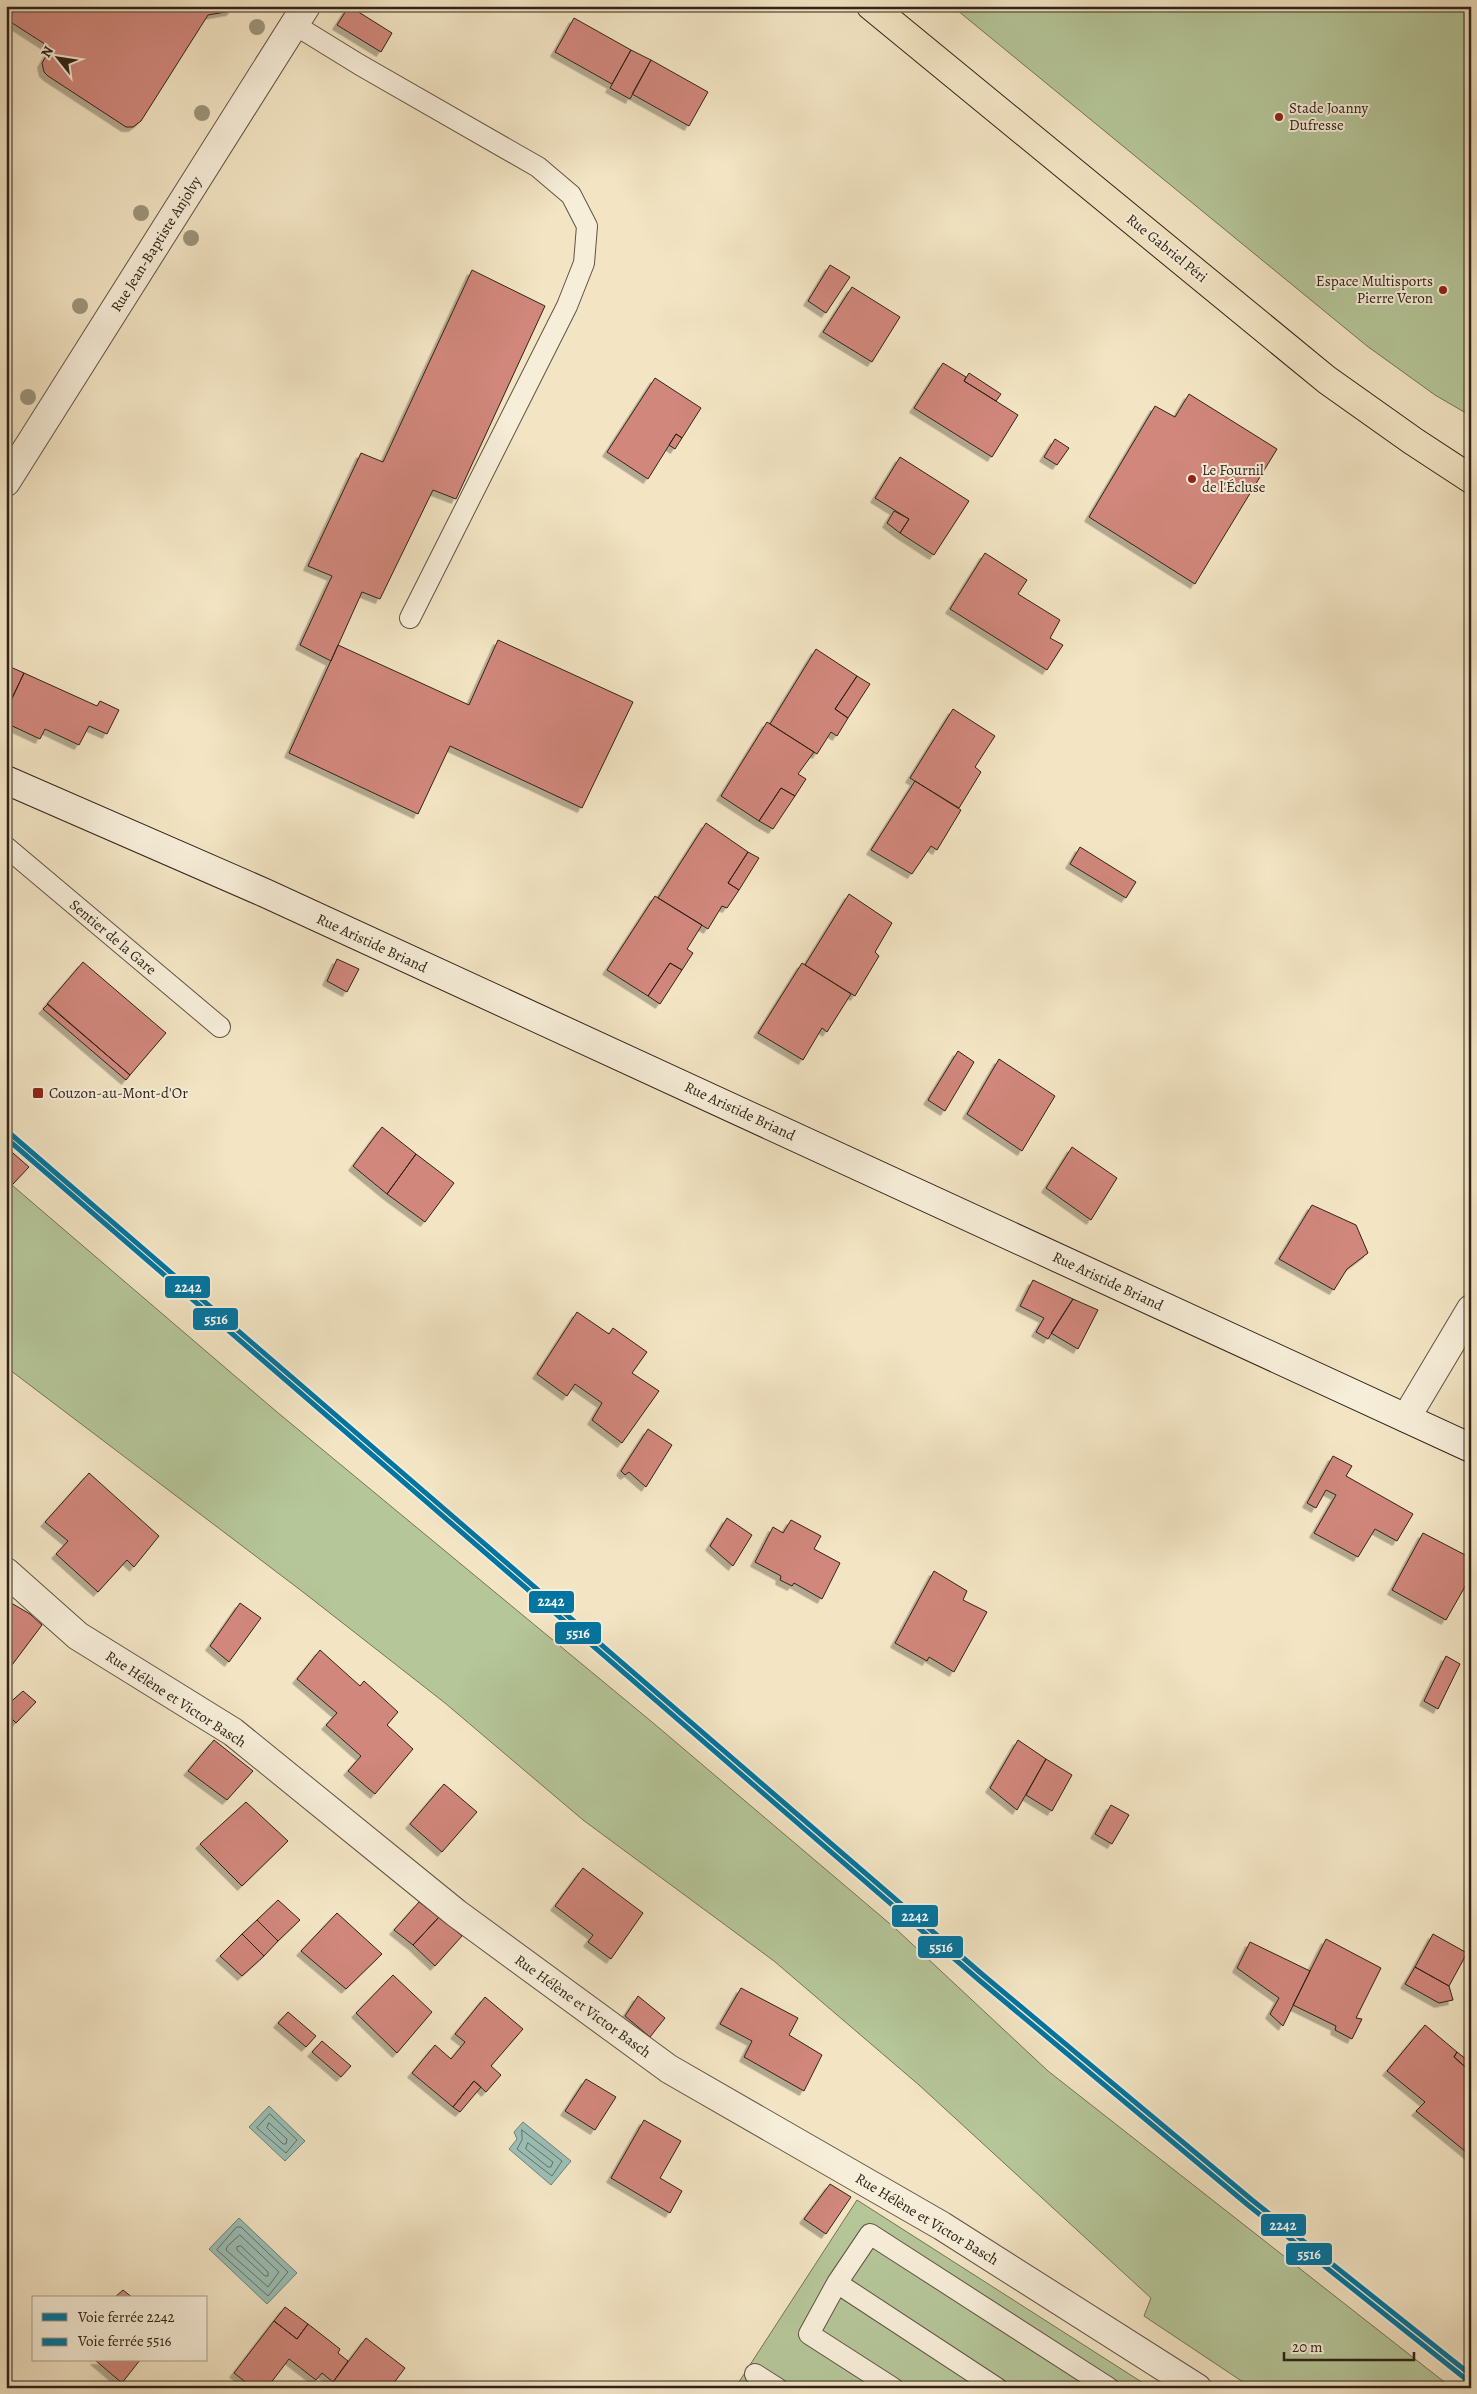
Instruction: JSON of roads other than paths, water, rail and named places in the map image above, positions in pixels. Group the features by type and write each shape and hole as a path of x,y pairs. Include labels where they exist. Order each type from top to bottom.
{"main road":[{"name":"Rue Gabriel Péri","path":"871,6 1327,380 1413,441 1471,479"}],"street":[{"name":"Rue Jean-Baptiste Anjolvy","path":"6,482 301,15"},
{"name":"Rue Aristide Briand","path":"6,780 265,893 1471,1448"},
{"path":"1406,1418 1471,1309"},
{"name":"Rue Hélène et Victor Basch","path":"6,1572 78,1636 233,1732 456,1913 670,2069 942,2226 1197,2388"}],"lane":[{"path":"301,15 360,65 538,167 571,195 587,226 584,263 567,306 410,618"},
{"name":"Sentier de la Gare","path":"6,847 220,1027"},
{"path":"893,2388 808,2334 837,2283 870,2234 1085,2381 1109,2388"},
{"path":"837,2283 997,2388"},
{"path":"755,2374 778,2388"}],"water":[{"path":"269,2106 305,2141 285,2161 249,2127"},
{"path":"523,2122 571,2161 551,2185 509,2149 517,2139 514,2132"},
{"path":"239,2218 297,2273 267,2304 209,2249"}],"rail line":[{"name":"2242","path":"6,1130 983,1975 1252,2200 1471,2375"},
{"name":"5516","path":"6,1138 979,1980 1248,2205 1467,2380"}],"place":[{"name":"Stade Joanny Dufresse","path":"1279,117"},
{"name":"Espace Multisports Pierre Veron","path":"1443,290"},
{"name":"Le Fournil de l'Écluse","path":"1192,479"},
{"name":"Couzon-au-Mont-d'Or","path":"38,1093"}]}
